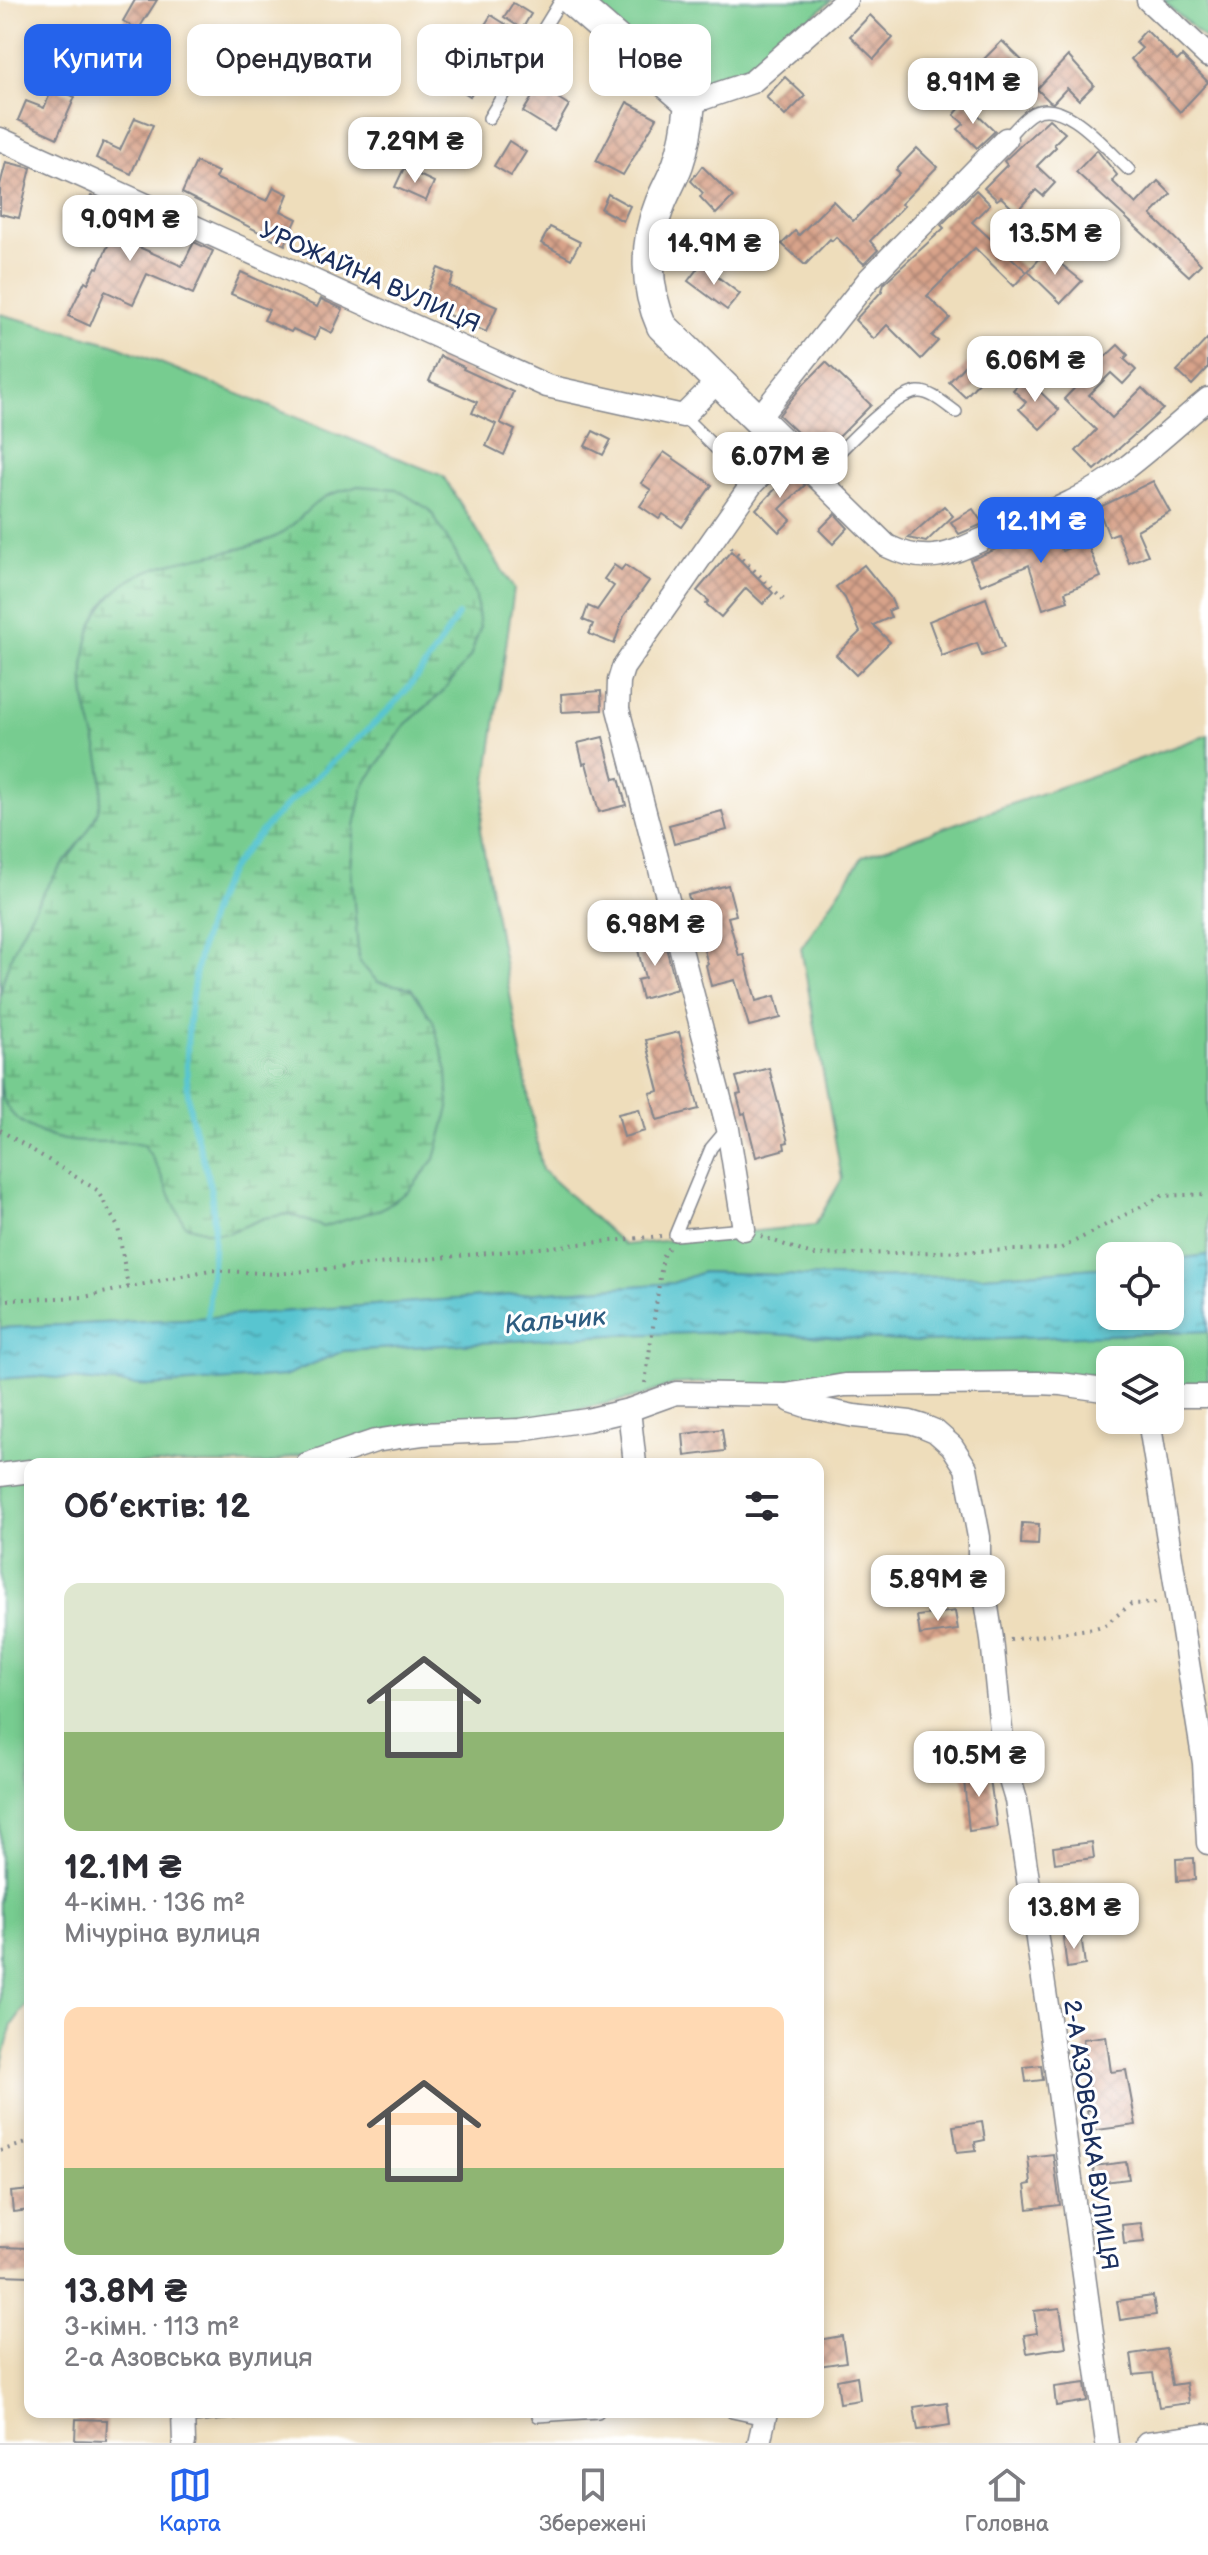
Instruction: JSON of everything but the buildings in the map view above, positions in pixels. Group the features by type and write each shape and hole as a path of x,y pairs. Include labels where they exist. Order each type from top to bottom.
{"street":[{"path":"571,0 690,103"},
{"path":"690,103 752,82 846,0"},
{"path":"1148,0 1208,56"},
{"path":"690,103 678,165 659,207 650,239 648,272 653,306 662,326 887,546 907,556 930,558 1072,502 1111,478 1208,399"},
{"name":"УРОЖАЙНА ВУЛИЦЯ","path":"0,139 547,386 683,416"},
{"path":"758,419 869,279 1006,139"},
{"path":"683,416 718,381"},
{"path":"744,1229 728,1129 617,695 623,668 631,655 752,484 787,448"},
{"path":"348,1457 375,1441 422,1434 548,1427 635,1408 676,1393 786,1395 845,1385 1061,1384 1096,1389"},
{"name":"2-А АЗОВСЬКА ВУЛИЦЯ","path":"786,1395 791,1401 806,1406 918,1424 935,1431 952,1446 966,1468 992,1643 1004,1760 1016,1800 1048,2012 1107,2443"},
{"path":"1184,1396 1208,1396"},
{"path":"635,1408 635,1458"},
{"path":"1151,1434 1204,1763 1208,1843"},
{"path":"0,1475 24,1472"},
{"path":"183,2418 184,2443"},
{"path":"759,2443 764,2418"},
{"path":"1147,2443 1208,2435"}],"lane":[{"path":"489,118 561,0"},
{"path":"1006,139 1031,114 1048,108 1066,113 1129,170"},
{"path":"816,476 877,416 911,393 920,391 929,394 956,412"},
{"path":"683,416 752,484"},
{"path":"728,1129 711,1148 675,1235 744,1229"}],"path":[{"path":"717,533 786,602"},
{"path":"0,1130 97,1190 118,1227 128,1287"},
{"path":"744,1229 812,1255 1060,1249 1161,1196 1208,1194"},
{"path":"0,1300 84,1297 210,1270 276,1274 675,1235"},
{"path":"635,1408 650,1349 663,1256"},
{"path":"992,1643 1095,1628 1105,1625 1131,1604 1178,1602"},
{"path":"0,2151 24,2144"}],"green space":[{"path":"586,0 832,0 747,73 711,85 711,24 614,24"},
{"path":"1163,0 1208,0 1208,42"},
{"path":"0,314 113,344 443,476 514,589 480,830 542,1170 624,1245 815,1225 842,1179 801,948 863,856 1208,735 1208,1255 1184,1258 1184,1242 1096,1242 1096,1268 983,1276 857,1278 703,1272 673,1283 184,1319 0,1328"},
{"path":"358,486 396,489 430,510 456,554 476,597 480,628 470,657 441,694 406,724 364,785 355,826 351,868 359,962 378,982 411,988 433,1021 447,1071 449,1108 435,1159 409,1191 381,1209 323,1227 289,1214 264,1218 228,1233 213,1233 185,1225 143,1144 54,1138 28,1126 10,1112 1,1084 0,996 14,949 30,917 55,875 87,832 100,803 101,767 87,708 84,668 92,626 105,603 122,586 141,574 277,536 323,498"},
{"path":"1208,1331 1208,1389 1184,1389 1184,1346 1096,1346 1096,1376 858,1375 819,1392 716,1382 674,1384 642,1396 552,1415 418,1424 353,1438 288,1458 24,1458 24,2008 12,2025 0,2071 0,1379 36,1376 148,1386 284,1376 343,1351 610,1335 735,1332 923,1342"}],"water":[{"name":"Кальчик","path":"1208,1255 1208,1331 923,1342 735,1332 610,1335 343,1351 284,1376 148,1386 36,1376 0,1379 0,1328 184,1319 673,1283 703,1272 857,1278 983,1276 1096,1268 1096,1330 1184,1330 1184,1258"}],"waterway":[{"path":"207,1325 213,1209 191,1115 187,1056 194,984 210,915 222,885 253,841 410,686 458,615"}]}
